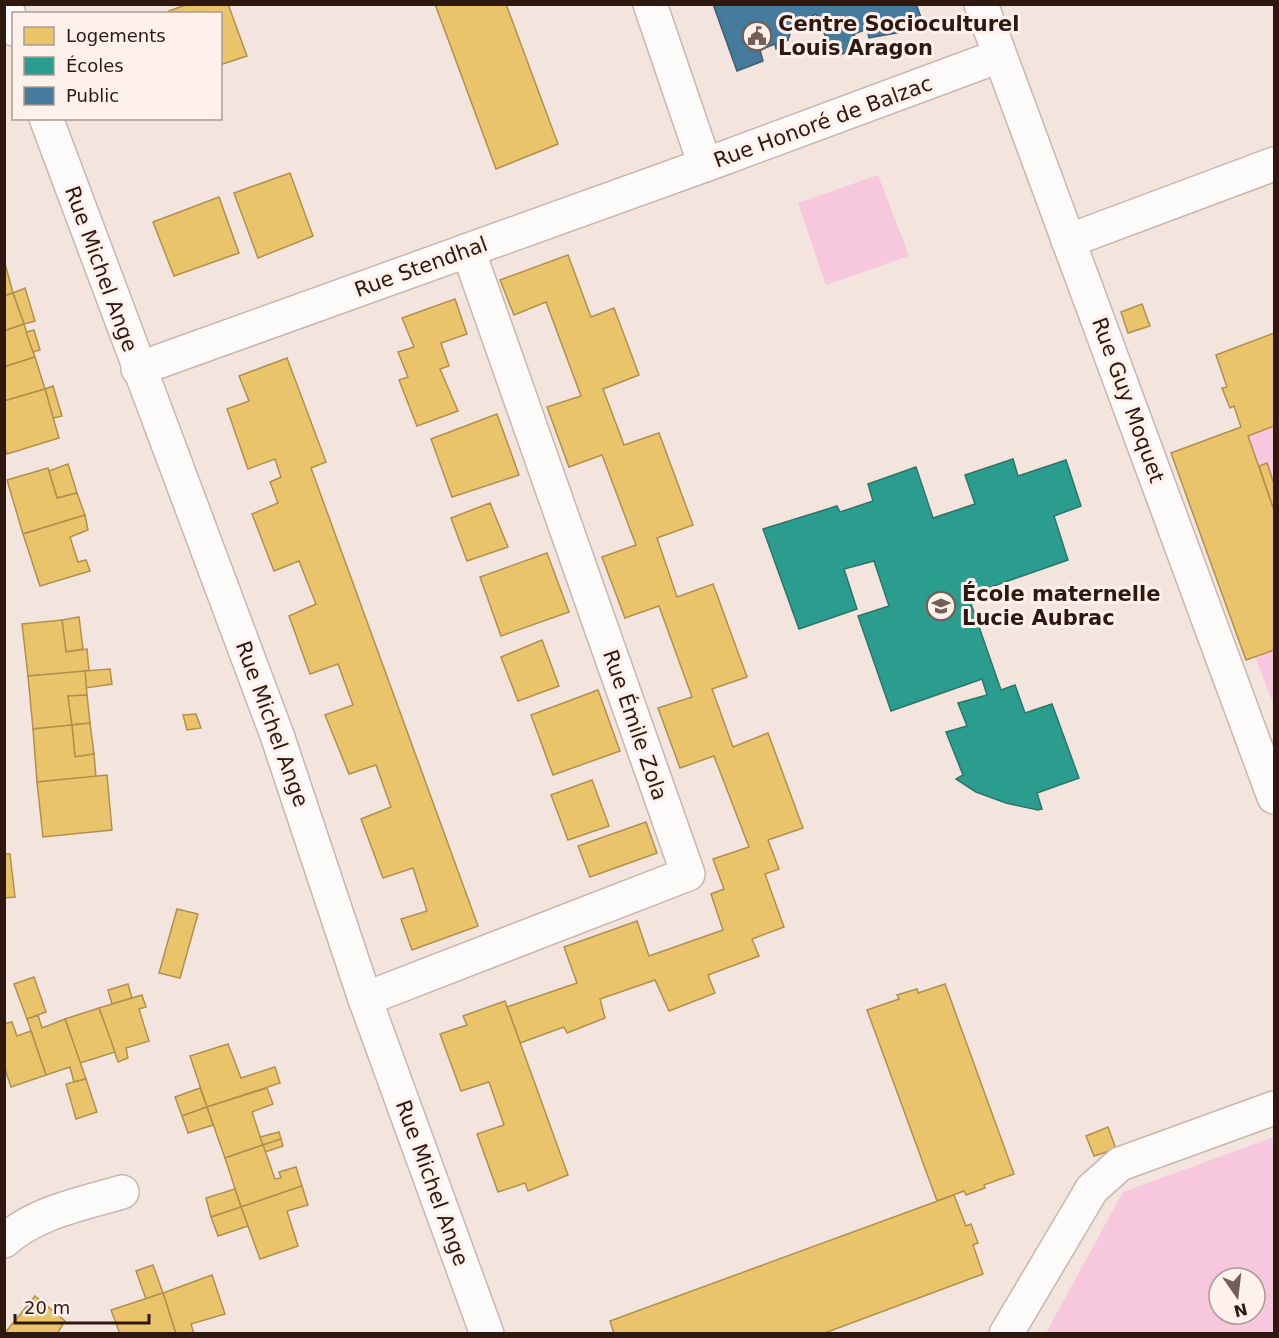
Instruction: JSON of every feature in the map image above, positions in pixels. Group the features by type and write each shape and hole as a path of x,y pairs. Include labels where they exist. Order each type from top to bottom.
{"street":[{"path":"5,4 12,23"},
{"name":"Rue Honoré de Balzac","path":"650,4 705,165 999,56"},
{"name":"Rue Guy Moquet","path":"981,4 1275,797"},
{"name":"Rue Michel Ange","path":"47,120 138,369 277,735 365,999 487,1334"},
{"path":"1068,241 1275,164"},
{"name":"Rue Stendhal","path":"138,369 705,165"},
{"name":"Rue Émile Zola","path":"365,999 688,874 468,250"},
{"path":"1006,1334 1092,1189 1120,1164 1275,1108"},
{"path":"4,1241 15,1232 56,1211 122,1192"}],"shaded area":[{"path":"878,175 909,256 826,285 798,203"},
{"path":"1274,426 1274,484 1267,464 1259,466 1248,436"},
{"path":"1274,650 1274,705 1255,657"},
{"path":"1274,1137 1274,1333 1046,1333 1123,1192"}],"building: Logements":[{"path":"188,4 228,4 247,56 222,64 222,12 169,11"},
{"path":"435,4 506,4 558,144 496,169"},
{"path":"290,173 313,236 258,258 234,193"},
{"path":"219,197 239,253 174,276 153,222"},
{"path":"568,255 591,317 614,308 639,375 603,389 624,445 659,433 693,525 657,538 677,597 713,584 747,677 712,689 733,747 768,733 803,828 768,840 779,869 765,874 784,927 752,939 759,956 708,975 715,993 669,1011 655,980 600,999 605,1018 567,1033 564,1027 520,1043 507,1007 577,983 564,947 637,921 649,956 723,930 711,894 724,889 713,859 749,847 714,756 680,768 658,708 692,697 659,606 625,618 602,557 636,545 602,455 569,467 547,407 581,396 546,302 514,315 500,280"},
{"path":"4,260 13,293 4,296"},
{"path":"25,288 35,321 24,324 13,293"},
{"path":"13,293 24,324 4,331 4,296"},
{"path":"455,299 467,334 441,343 449,366 440,369 458,411 417,426 399,380 408,377 398,352 414,347 402,318"},
{"path":"1142,304 1150,326 1128,333 1121,312"},
{"path":"24,324 35,357 4,367 4,331"},
{"path":"34,330 40,350 33,352 26,332"},
{"path":"1274,333 1274,426 1248,436 1274,510 1274,650 1246,660 1171,453 1241,427 1234,406 1230,408 1222,388 1227,387 1216,355"},
{"path":"35,357 45,389 4,401 4,367"},
{"path":"287,358 326,462 311,468 478,926 412,950 401,919 427,911 413,868 383,878 361,819 391,807 376,765 349,774 325,715 353,705 338,664 310,674 289,616 316,604 299,561 274,571 252,514 278,503 270,482 281,477 275,459 248,469 227,409 249,401 239,376"},
{"path":"53,386 62,416 53,418 45,389"},
{"path":"45,389 59,438 7,454 4,445 4,401"},
{"path":"497,414 519,475 452,497 431,439"},
{"path":"1267,463 1274,484 1274,510 1259,466"},
{"path":"68,464 77,493 57,498 49,471"},
{"path":"48,468 57,498 77,493 85,515 23,534 7,480"},
{"path":"490,503 508,547 467,561 451,518"},
{"path":"85,515 88,530 70,537 78,562 86,560 90,571 40,586 23,534"},
{"path":"547,553 569,612 501,636 480,577"},
{"path":"79,617 83,649 66,652 62,620"},
{"path":"62,620 66,652 87,649 89,671 28,676 22,624"},
{"path":"542,640 559,686 518,701 501,657"},
{"path":"110,669 112,684 86,688 85,671"},
{"path":"85,671 87,695 68,696 72,725 33,729 28,676"},
{"path":"598,690 620,751 553,775 531,715"},
{"path":"87,695 90,723 72,725 68,696"},
{"path":"196,714 201,728 187,730 183,715"},
{"path":"90,723 94,754 75,757 72,725"},
{"path":"72,725 75,757 94,754 96,777 37,782 33,729"},
{"path":"107,775 112,830 43,837 37,782"},
{"path":"592,780 609,826 568,840 551,795"},
{"path":"646,822 657,853 590,877 578,846"},
{"path":"4,854 10,854 15,897 4,898"},
{"path":"177,909 198,914 180,978 159,973"},
{"path":"34,977 46,1012 27,1019 14,984"},
{"path":"128,984 132,998 112,1004 108,990"},
{"path":"945,984 1014,1174 984,1185 985,1188 966,1195 964,1191 937,1201 867,1010 899,999 897,995 917,989 918,993"},
{"path":"142,995 146,1007 139,1009 149,1041 126,1048 128,1058 118,1062 99,1008"},
{"path":"505,1001 568,1175 528,1191 525,1183 498,1192 477,1134 504,1125 489,1082 461,1091 440,1034 467,1025 463,1016"},
{"path":"99,1008 115,1052 80,1063 65,1019"},
{"path":"38,1015 42,1028 65,1019 86,1079 74,1082 70,1067 46,1075 27,1019"},
{"path":"12,1022 17,1036 31,1031 46,1075 11,1087 4,1066 4,1024"},
{"path":"228,1044 241,1078 275,1067 280,1083 207,1107 190,1056"},
{"path":"86,1079 97,1112 76,1119 66,1084"},
{"path":"200,1088 207,1107 182,1116 175,1097"},
{"path":"267,1088 273,1104 252,1112 263,1145 225,1158 207,1107"},
{"path":"207,1107 213,1125 188,1133 182,1116"},
{"path":"1108,1127 1116,1149 1094,1156 1086,1136"},
{"path":"279,1132 281,1139 263,1145 260,1137"},
{"path":"281,1139 283,1146 265,1152 263,1145"},
{"path":"263,1145 275,1179 281,1178 279,1172 296,1167 302,1186 241,1207 225,1158"},
{"path":"302,1186 308,1205 287,1211 298,1246 260,1259 241,1207"},
{"path":"235,1189 241,1207 211,1217 206,1198"},
{"path":"954,1195 966,1226 971,1224 978,1243 973,1245 983,1274 822,1334 614,1334 610,1321"},
{"path":"241,1207 248,1226 218,1236 211,1217"},
{"path":"153,1265 163,1293 146,1299 136,1271"},
{"path":"212,1275 225,1314 191,1324 194,1334 176,1334 163,1293"},
{"path":"163,1293 176,1334 120,1334 111,1310"},
{"path":"35,1296 65,1321 57,1334 4,1334"}],"building: Écoles":[{"path":"1013,459 1018,476 1066,460 1081,506 1054,516 1068,560 968,595 1001,690 1015,685 1025,713 1052,704 1079,778 1037,793 1042,809 1038,810 1006,803 976,792 956,779 963,775 946,732 967,726 958,703 987,695 982,679 891,711 858,616 889,606 874,561 844,569 857,609 799,629 763,529 837,506 840,512 873,501 868,484 916,467 933,518 975,504 965,475"}],"building: Public":[{"name":"Centre Socioculturel Louis Aragon","path":"713,4 916,4 925,28 869,38 867,29 854,34 861,52 856,53 855,49 834,57 816,14 793,25 788,40 776,49 775,44 760,50 763,61 737,71"}],"place":[{"name":"Centre Socioculturel Louis Aragon","path":"757,36"},
{"name":"École maternelle Lucie Aubrac","path":"941,606"}]}
